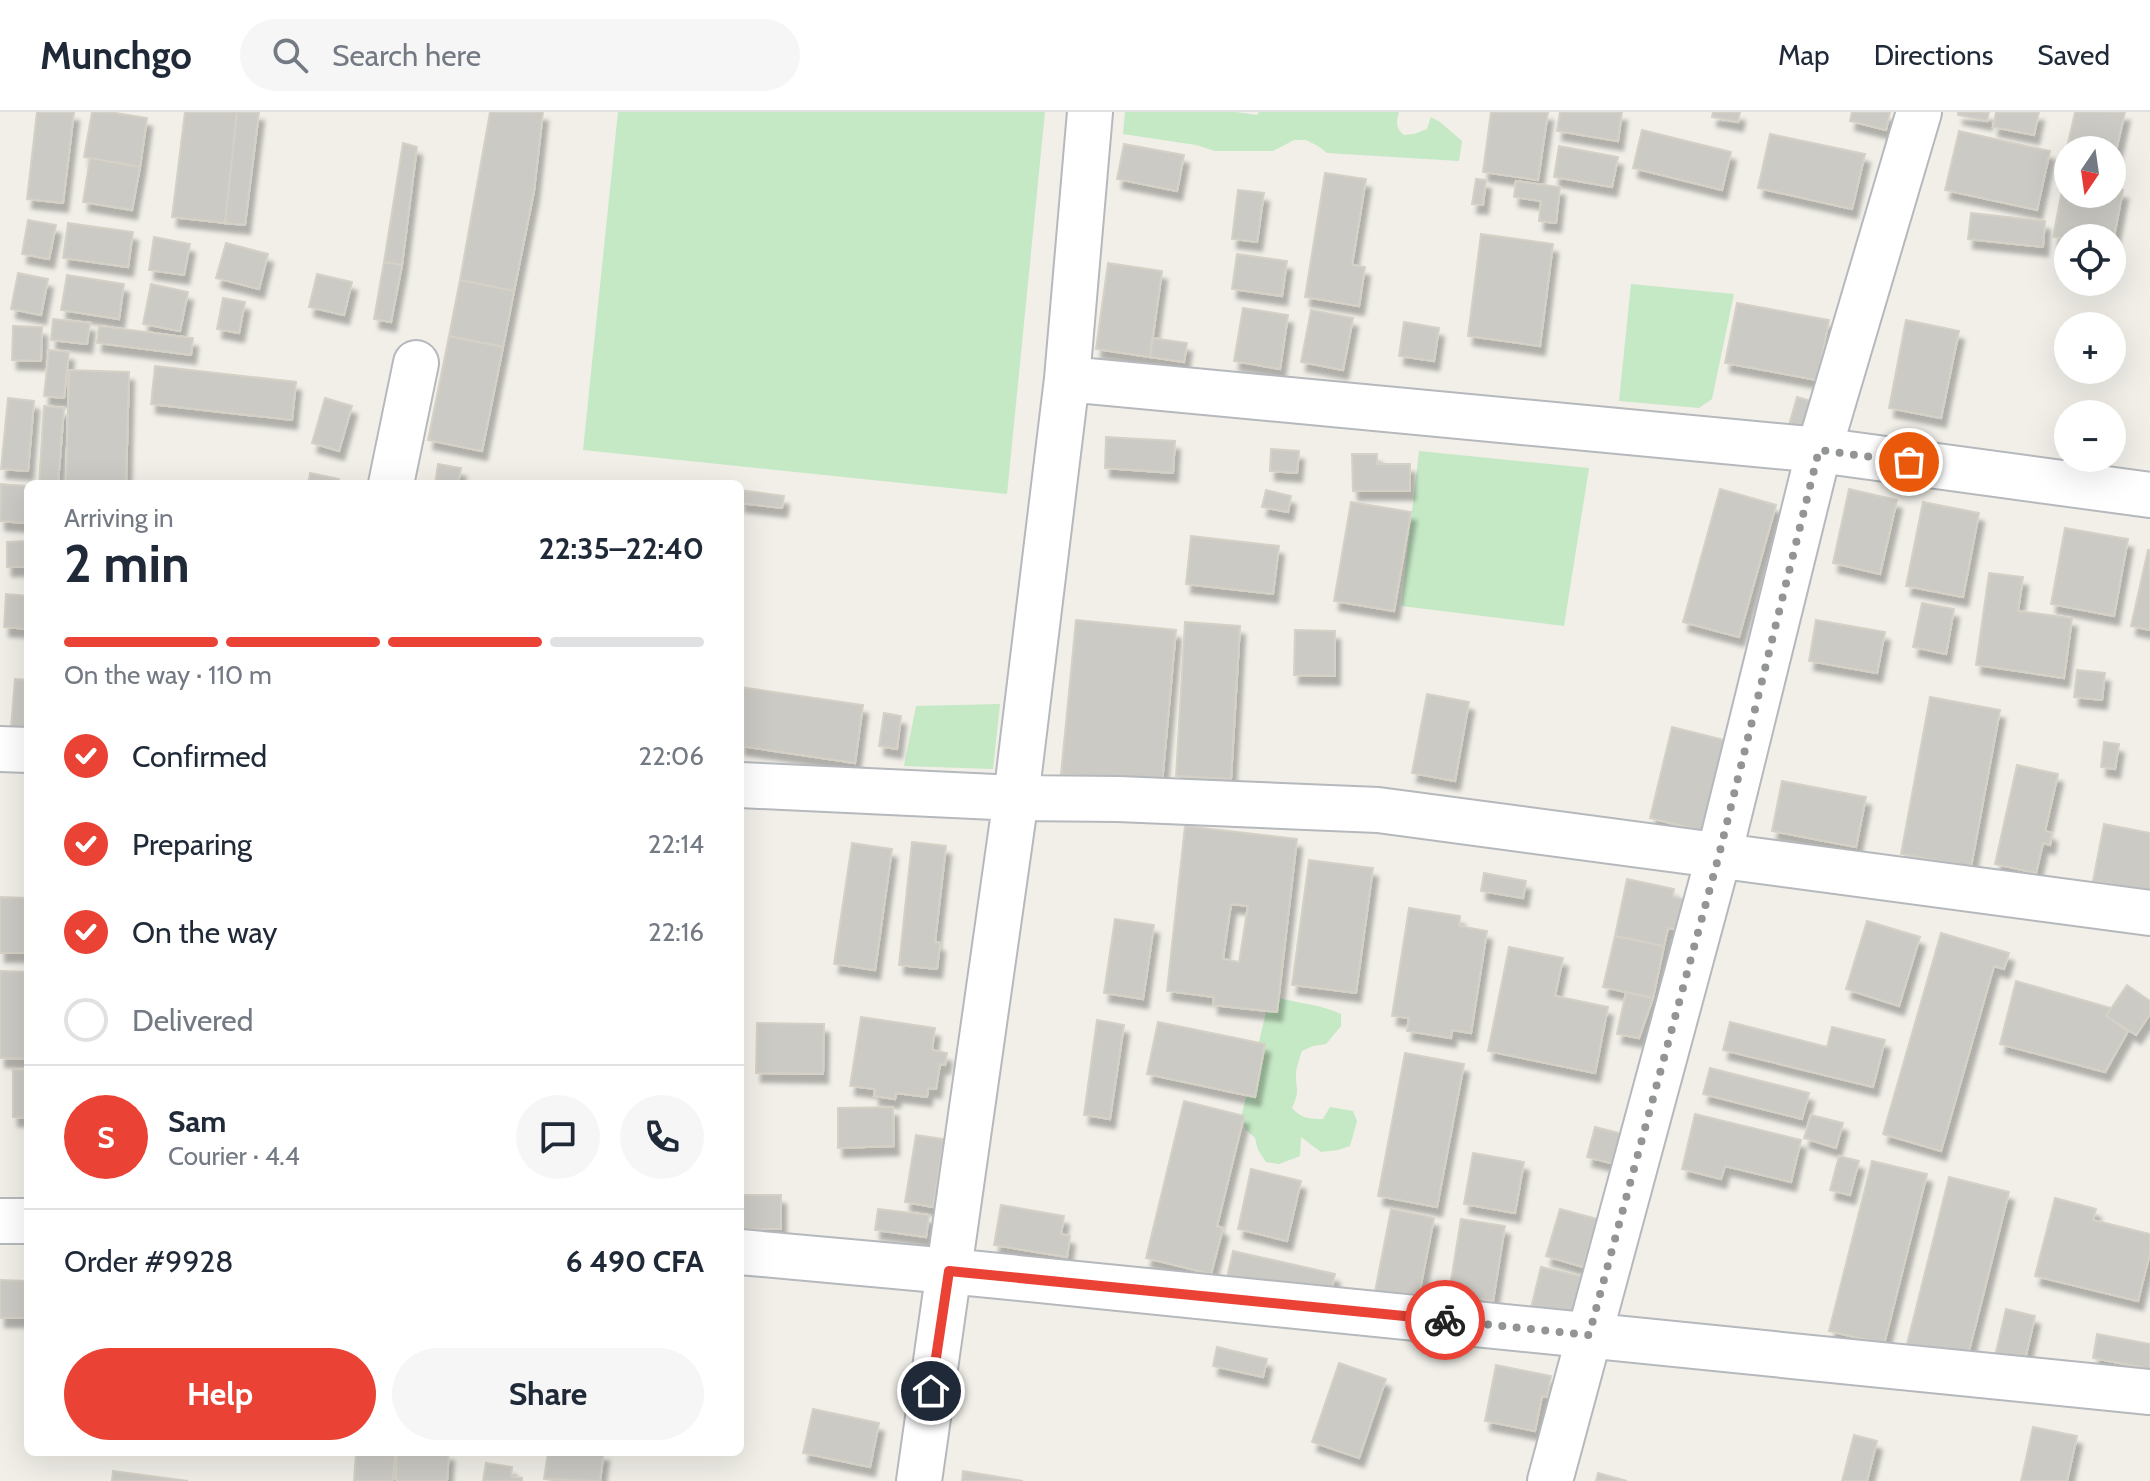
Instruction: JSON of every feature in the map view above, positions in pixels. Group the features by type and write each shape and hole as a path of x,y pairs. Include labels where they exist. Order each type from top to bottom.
{"street":[{"path":"919,1481 1016,798 1067,379 1090,112"},
{"path":"1550,1481 1719,855 1819,450 1919,112"},
{"path":"392,480 416,363"},
{"path":"1067,379 1819,450 2150,495"},
{"path":"0,749 24,750"},
{"path":"744,785 1378,810 2150,913"},
{"path":"0,1221 24,1221"},
{"path":"744,1252 2150,1392"}],"green space":[{"path":"618,112 1045,112 1007,494 583,450"},
{"path":"1125,112 1236,112 1257,115 1259,112 1399,112 1397,125 1404,135 1427,129 1431,117 1462,141 1459,161 1327,153 1306,140 1294,140 1273,151 1215,151 1196,145 1123,134"},
{"path":"1631,284 1734,294 1712,399 1699,408 1619,401"},
{"path":"1419,451 1589,468 1564,626 1401,606"},
{"path":"1000,704 993,769 904,766 916,706"},
{"path":"1271,996 1341,1014 1341,1026 1326,1044 1302,1051 1296,1069 1297,1093 1292,1108 1302,1116 1318,1119 1323,1119 1330,1107 1353,1111 1357,1121 1350,1146 1321,1152 1301,1137 1300,1156 1279,1164 1266,1162 1255,1138 1246,1130 1241,1118"}],"building":[{"path":"37,112 74,112 63,203 27,199"},
{"path":"92,112 147,118 140,167 84,157"},
{"path":"185,112 237,112 225,223 172,217"},
{"path":"237,112 259,112 245,225 225,223"},
{"path":"490,112 543,112 534,191 514,291 460,280"},
{"path":"1491,112 1548,112 1538,180 1483,172"},
{"path":"1560,112 1622,112 1618,141 1557,131"},
{"path":"1713,112 1740,112 1738,122 1712,117"},
{"path":"1852,112 1890,112 1886,130 1850,121"},
{"path":"1958,112 1989,112 1987,121 1958,115"},
{"path":"1996,112 2039,112 2034,135 1993,127"},
{"path":"2075,112 2125,112 2119,136 2070,136"},
{"path":"1642,130 1731,152 1722,190 1633,168"},
{"path":"1959,131 2050,151 2037,210 1945,190"},
{"path":"1770,134 1865,154 1852,209 1758,188"},
{"path":"403,143 417,147 402,265 384,262"},
{"path":"1124,144 1184,155 1177,191 1117,179"},
{"path":"1559,146 1618,157 1612,187 1554,177"},
{"path":"90,158 140,167 132,210 83,202"},
{"path":"1325,173 1366,179 1352,265 1365,267 1359,306 1305,297"},
{"path":"1476,179 1486,180 1483,205 1472,204"},
{"path":"1516,181 1560,187 1556,223 1539,221 1541,201 1514,197"},
{"path":"1238,190 1264,193 1257,242 1232,239"},
{"path":"2059,208 2120,208 2116,224 2056,224"},
{"path":"1971,213 2045,221 2043,247 1968,239"},
{"path":"28,220 56,225 49,259 22,254"},
{"path":"68,223 133,232 128,267 63,258"},
{"path":"1481,234 1553,244 1540,346 1468,336"},
{"path":"154,237 190,244 184,275 149,270"},
{"path":"226,243 268,254 259,289 216,278"},
{"path":"1237,254 1287,261 1282,296 1232,289"},
{"path":"384,262 402,265 391,322 374,319"},
{"path":"1108,263 1162,271 1150,357 1096,349"},
{"path":"18,273 48,279 41,315 11,309"},
{"path":"317,274 352,282 344,315 309,307"},
{"path":"67,275 124,284 119,319 61,310"},
{"path":"460,280 514,291 503,347 449,336"},
{"path":"151,284 188,292 180,331 143,324"},
{"path":"223,298 245,302 239,333 217,329"},
{"path":"1737,303 1829,320 1817,380 1725,363"},
{"path":"1243,308 1288,315 1280,369 1234,361"},
{"path":"1311,310 1353,318 1343,370 1301,362"},
{"path":"53,319 90,323 87,344 51,340"},
{"path":"1906,320 1959,331 1941,418 1889,408"},
{"path":"1404,322 1439,328 1434,361 1399,356"},
{"path":"13,326 42,327 41,361 12,360"},
{"path":"99,326 193,338 191,355 97,343"},
{"path":"449,336 503,347 482,451 428,440"},
{"path":"1152,338 1187,343 1184,362 1150,357"},
{"path":"49,350 69,352 64,398 44,396"},
{"path":"155,366 296,382 292,420 151,404"},
{"path":"69,370 129,372 126,480 66,480"},
{"path":"1797,397 1818,403 1812,430 1789,425"},
{"path":"8,398 34,401 28,471 1,469"},
{"path":"325,398 352,406 339,451 312,443"},
{"path":"44,406 64,408 58,480 39,480"},
{"path":"1106,437 1175,441 1173,473 1105,468"},
{"path":"1271,449 1299,451 1297,473 1270,471"},
{"path":"1352,454 1377,454 1377,464 1410,464 1410,491 1353,491"},
{"path":"438,464 461,468 459,480 436,480"},
{"path":"310,473 339,479 339,480 309,480"},
{"path":"1,484 24,486 24,523 0,521"},
{"path":"1720,489 1776,505 1739,637 1683,622"},
{"path":"1849,489 1897,500 1880,574 1833,563"},
{"path":"1266,490 1291,496 1288,512 1262,507"},
{"path":"744,491 784,496 782,508 744,503"},
{"path":"1351,502 1411,512 1394,611 1334,601"},
{"path":"1923,502 1979,513 1963,597 1906,586"},
{"path":"2065,528 2128,539 2114,616 2051,604"},
{"path":"1191,536 1279,546 1273,594 1186,584"},
{"path":"24,541 24,567 7,567 7,542"},
{"path":"2150,550 2150,630 2131,626"},
{"path":"1989,573 2023,577 2018,611 2072,618 2064,678 1976,665"},
{"path":"6,594 24,596 24,629 4,627"},
{"path":"1922,603 1954,609 1946,654 1913,647"},
{"path":"1076,620 1176,630 1162,784 1061,774"},
{"path":"1816,620 1885,632 1877,673 1809,661"},
{"path":"1185,622 1240,626 1231,779 1176,776"},
{"path":"1295,630 1335,631 1335,676 1294,675"},
{"path":"2077,670 2105,673 2102,700 2074,697"},
{"path":"15,679 24,680 24,728 11,727"},
{"path":"744,688 863,705 855,763 744,747"},
{"path":"1427,694 1469,702 1455,781 1412,773"},
{"path":"1930,697 2000,710 1971,867 1901,854"},
{"path":"884,713 901,716 897,749 879,746"},
{"path":"1672,727 1732,742 1720,790 1712,789 1702,831 1650,818"},
{"path":"2104,742 2119,744 2115,769 2101,767"},
{"path":"2017,765 2058,774 2045,831 2052,833 2050,845 2043,843 2036,873 1995,864"},
{"path":"1782,781 1866,797 1856,847 1772,831"},
{"path":"2104,824 2150,833 2150,891 2093,881"},
{"path":"1185,826 1297,839 1277,1012 1213,1005 1214,997 1167,991","holes":["1231,904 1248,906 1239,962 1223,959"]},
{"path":"912,842 946,846 935,942 940,943 937,969 899,965"},
{"path":"852,843 892,849 875,970 834,964"},
{"path":"1309,860 1373,868 1356,993 1292,985"},
{"path":"1484,873 1526,881 1523,898 1481,891"},
{"path":"1627,879 1674,889 1673,897 1686,900 1679,930 1668,928 1664,946 1615,936"},
{"path":"0,897 24,898 24,953 0,953"},
{"path":"1409,908 1460,916 1459,926 1487,931 1471,1033 1452,1030 1451,1038 1407,1031 1409,1018 1392,1016"},
{"path":"1115,919 1154,925 1143,999 1104,993"},
{"path":"1867,921 1920,937 1899,1006 1846,989"},
{"path":"1941,933 2009,953 2004,969 1994,966 1941,1151 1883,1134"},
{"path":"1615,936 1664,946 1653,998 1603,987"},
{"path":"1509,947 1563,958 1555,996 1608,1007 1595,1073 1488,1051"},
{"path":"0,971 24,972 24,1059 0,1058"},
{"path":"2016,981 2111,1008 2106,1016 2128,1031 2105,1072 2000,1044"},
{"path":"2127,985 2150,1001 2150,1014 2136,1035 2106,1016"},
{"path":"1626,992 1653,998 1639,1038 1617,1034"},
{"path":"861,1017 935,1028 932,1050 947,1053 945,1065 940,1064 936,1089 928,1088 927,1097 896,1093 895,1099 874,1096 875,1089 850,1086"},
{"path":"1097,1020 1124,1025 1110,1119 1084,1115"},
{"path":"1158,1022 1265,1044 1255,1097 1147,1074"},
{"path":"1730,1022 1827,1047 1832,1027 1885,1040 1873,1087 1723,1050"},
{"path":"757,1023 824,1024 823,1074 756,1073"},
{"path":"1405,1053 1464,1064 1437,1207 1378,1196"},
{"path":"1710,1068 1809,1093 1802,1119 1703,1094"},
{"path":"13,1069 24,1070 24,1118 13,1117"},
{"path":"1184,1101 1244,1116 1217,1226 1223,1228 1211,1274 1146,1258"},
{"path":"893,1107 894,1146 838,1148 838,1108"},
{"path":"1695,1114 1801,1140 1791,1182 1725,1166 1721,1179 1682,1169"},
{"path":"1811,1115 1843,1123 1836,1148 1804,1138"},
{"path":"1595,1127 1627,1135 1619,1165 1587,1157"},
{"path":"916,1135 944,1139 933,1207 905,1202"},
{"path":"1473,1153 1524,1162 1515,1213 1464,1204"},
{"path":"1839,1156 1859,1161 1850,1195 1830,1190"},
{"path":"1872,1161 1927,1174 1884,1344 1829,1331"},
{"path":"1251,1169 1301,1181 1287,1241 1238,1229"},
{"path":"1949,1177 2009,1192 1967,1359 1907,1344"},
{"path":"744,1195 781,1195 781,1229 744,1229"},
{"path":"2055,1198 2096,1209 2093,1220 2150,1234 2150,1253 2138,1301 2035,1276"},
{"path":"1001,1205 1064,1216 1061,1234 1070,1236 1067,1257 994,1245"},
{"path":"878,1209 929,1215 926,1237 875,1230"},
{"path":"1391,1209 1434,1218 1418,1300 1375,1292"},
{"path":"1560,1209 1597,1219 1583,1267 1546,1256"},
{"path":"1461,1219 1505,1226 1493,1301 1449,1293"},
{"path":"1233,1251 1335,1274 1329,1300 1227,1277"},
{"path":"1541,1267 1584,1277 1574,1317 1531,1308"},
{"path":"0,1280 24,1281 24,1318 0,1318"},
{"path":"2006,1309 2035,1316 2024,1364 1995,1356"},
{"path":"2097,1334 2150,1344 2150,1369 2093,1358"},
{"path":"1217,1347 1267,1359 1263,1377 1213,1366"},
{"path":"1339,1363 1386,1379 1359,1458 1312,1442"},
{"path":"1496,1365 1551,1376 1547,1397 1542,1396 1535,1431 1485,1421"},
{"path":"813,1409 879,1423 870,1467 803,1453"},
{"path":"2033,1427 2077,1436 2067,1481 2021,1481"},
{"path":"1854,1435 1877,1441 1867,1481 1842,1481"},
{"path":"356,1456 395,1456 393,1481 354,1481"},
{"path":"397,1456 449,1456 447,1481 396,1481"},
{"path":"547,1456 603,1456 600,1481 544,1479"},
{"path":"486,1463 512,1467 511,1477 522,1478 522,1481 483,1481"},
{"path":"113,1471 188,1481 112,1481"},
{"path":"963,1471 1023,1481 962,1481"},
{"path":"1598,1473 1627,1481 1596,1481"}],"way so far":[{"path":"1445,1320 1589,1335 1719,855 1819,450 1909,462"}],"route":[{"path":"931,1391 949,1271 1445,1320"}]}
